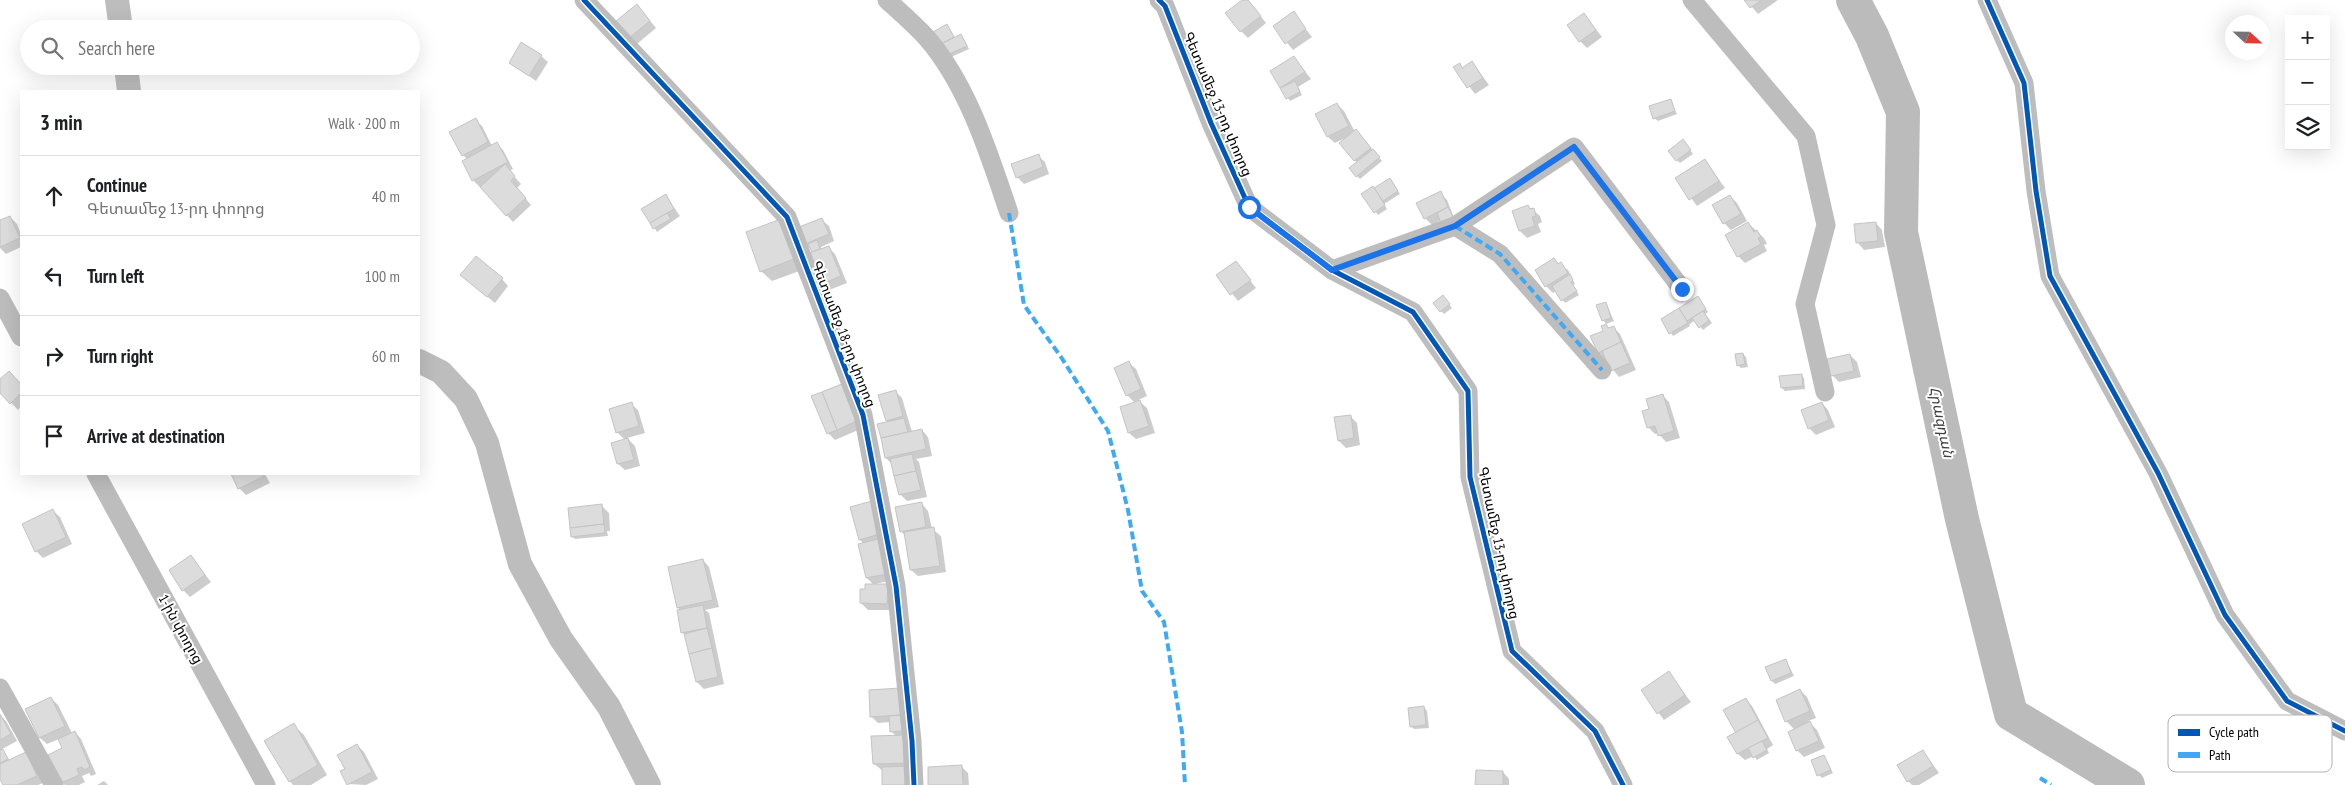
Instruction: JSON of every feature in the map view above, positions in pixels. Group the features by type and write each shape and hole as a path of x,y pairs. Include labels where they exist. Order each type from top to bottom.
{"street":[{"path":"117,0 120,20"},
{"name":"Գետամեջ 18-րդ փողոց","path":"584,0 788,217 863,415 896,586 912,741 914,785"},
{"path":"888,0 927,38 958,84 984,140 1009,213"},
{"name":"Գետամեջ 13-րդ փողոց","path":"1159,0 1165,6 1212,123 1249,207 1332,270 1414,312 1468,391 1470,477 1512,651 1595,731 1623,785"},
{"path":"1692,0 1806,136 1826,225 1805,304 1825,392"},
{"path":"1987,0 2024,83 2036,191 2050,276 2158,473 2225,615 2287,701 2313,715"},
{"path":"127,75 128,90"},
{"path":"1332,270 1455,226 1574,147 1682,289"},
{"path":"1455,226 1500,254 1602,370"},
{"path":"0,298 20,335"},
{"path":"420,362 441,372 466,399 488,443 520,564 561,639 609,707 649,785"},
{"name":"1-ին փողոց","path":"97,475 266,785"},
{"path":"0,688 54,785"},
{"path":"2332,725 2345,732"}],"building":[{"path":"1242,0 1248,0 1261,16 1240,32 1225,13"},
{"path":"1744,0 1762,0 1750,8"},
{"path":"637,4 650,21 629,38 616,21"},
{"path":"1294,11 1306,29 1285,44 1273,26"},
{"path":"1584,13 1596,30 1579,42 1567,25"},
{"path":"947,24 954,37 939,45 933,32"},
{"path":"961,34 967,46 945,56 939,45"},
{"path":"521,42 542,55 529,76 509,63"},
{"path":"1294,56 1305,72 1280,88 1270,71"},
{"path":"1472,61 1483,78 1467,88 1453,67 1460,63 1462,68"},
{"path":"1295,81 1300,92 1286,99 1280,88"},
{"path":"1671,99 1675,111 1653,119 1649,106"},
{"path":"1337,103 1349,126 1327,137 1315,114"},
{"path":"476,118 488,142 462,156 449,132"},
{"path":"1356,129 1371,148 1354,161 1339,143"},
{"path":"1683,139 1691,150 1676,161 1668,151"},
{"path":"497,142 508,162 472,181 462,161"},
{"path":"1373,149 1380,157 1356,177 1349,168"},
{"path":"1039,154 1043,167 1016,178 1011,164"},
{"path":"1705,159 1719,181 1689,200 1675,178"},
{"path":"505,164 515,176 511,181 526,198 506,216 480,187"},
{"path":"1390,178 1398,191 1383,201 1374,188"},
{"path":"1373,186 1385,205 1374,213 1361,194"},
{"path":"1441,191 1448,207 1424,219 1416,203"},
{"path":"666,194 674,209 650,223 641,209"},
{"path":"1730,195 1741,214 1723,224 1712,205"},
{"path":"1528,205 1530,209 1534,208 1536,216 1532,217 1535,226 1519,231 1512,211"},
{"path":"1448,207 1453,217 1441,223 1437,213"},
{"path":"667,213 671,219 653,229 650,223"},
{"path":"10,216 20,238 0,247 0,220"},
{"path":"822,218 829,234 805,244 799,227"},
{"path":"781,219 796,258 760,272 746,232"},
{"path":"1748,222 1754,232 1757,230 1761,237 1758,238 1761,244 1737,257 1725,235"},
{"path":"1876,222 1878,241 1856,243 1854,224"},
{"path":"817,240 820,249 812,252 808,244"},
{"path":"829,246 841,276 822,284 809,253"},
{"path":"476,256 503,278 487,297 460,275"},
{"path":"1554,258 1558,264 1561,262 1568,273 1545,287 1535,270"},
{"path":"1236,261 1251,280 1230,295 1216,275"},
{"path":"1570,274 1573,280 1571,282 1577,291 1561,301 1552,286"},
{"path":"1443,295 1450,304 1440,312 1433,303"},
{"path":"1698,296 1706,309 1687,321 1679,308"},
{"path":"1606,302 1611,318 1602,321 1596,305"},
{"path":"1679,308 1688,323 1669,334 1661,319"},
{"path":"1703,311 1709,320 1699,328 1692,318"},
{"path":"1606,324 1608,328 1614,326 1621,342 1598,353 1590,336 1603,331 1601,326"},
{"path":"1621,342 1630,363 1611,371 1602,351"},
{"path":"1743,353 1745,364 1737,366 1735,354"},
{"path":"1850,354 1854,371 1831,376 1827,359"},
{"path":"1129,361 1141,389 1126,396 1114,368"},
{"path":"9,371 20,383 20,394 10,404 0,393 0,379"},
{"path":"1802,374 1803,386 1781,388 1779,376"},
{"path":"844,383 859,420 837,430 822,392"},
{"path":"896,390 903,416 886,421 878,395"},
{"path":"822,392 837,430 827,434 811,396"},
{"path":"1663,394 1674,431 1658,436 1655,426 1647,428 1642,411 1649,409 1646,399"},
{"path":"1140,400 1149,426 1128,433 1120,407"},
{"path":"632,402 639,426 616,433 609,409"},
{"path":"1822,402 1829,420 1808,429 1801,410"},
{"path":"1351,415 1354,438 1338,441 1334,417"},
{"path":"904,418 908,432 881,438 877,424"},
{"path":"922,429 926,449 885,458 881,438"},
{"path":"628,438 634,460 617,464 611,443"},
{"path":"912,454 916,471 894,476 890,459"},
{"path":"916,471 921,490 899,495 894,476"},
{"path":"231,475 264,475 264,476 238,489"},
{"path":"872,501 880,534 859,540 850,507"},
{"path":"922,502 926,527 900,532 895,507"},
{"path":"602,504 604,524 570,528 568,508"},
{"path":"53,509 66,537 35,552 22,524"},
{"path":"604,524 605,533 571,537 570,528"},
{"path":"934,527 940,566 910,570 904,532"},
{"path":"878,539 887,574 866,578 858,544"},
{"path":"191,555 205,575 182,591 169,570"},
{"path":"703,559 713,600 677,608 668,567"},
{"path":"865,584 888,584 887,604 860,603 860,589 865,589"},
{"path":"703,605 707,628 681,633 677,610"},
{"path":"707,628 712,648 689,654 684,634"},
{"path":"712,648 718,677 696,682 689,654"},
{"path":"1786,659 1791,673 1771,681 1765,667"},
{"path":"1669,671 1685,695 1657,714 1641,690"},
{"path":"900,688 901,715 870,717 869,690"},
{"path":"1800,689 1810,711 1785,722 1776,700"},
{"path":"51,697 65,726 39,738 25,709"},
{"path":"1746,698 1758,720 1736,733 1723,710"},
{"path":"1424,706 1426,725 1410,727 1408,708"},
{"path":"0,714 11,734 0,740"},
{"path":"901,715 902,731 890,732 889,716"},
{"path":"1758,720 1768,738 1737,754 1727,737"},
{"path":"1810,721 1819,741 1796,751 1788,732"},
{"path":"294,723 318,765 289,782 264,741"},
{"path":"75,731 90,767 84,770 82,767 77,769 79,775 61,783 48,755 62,748 58,739"},
{"path":"908,735 909,763 873,764 871,736"},
{"path":"1762,741 1767,750 1753,758 1748,748"},
{"path":"357,744 372,772 347,785 340,771 345,769 337,755"},
{"path":"3,749 8,759 0,763 0,750"},
{"path":"1923,750 1933,766 1907,782 1897,765"},
{"path":"26,752 37,776 17,785 3,785 0,779 0,764"},
{"path":"1824,755 1831,770 1817,776 1811,760"},
{"path":"962,765 963,785 928,785 928,767"},
{"path":"907,766 907,785 882,785 882,767"},
{"path":"1476,770 1503,771 1503,785 1475,785"}],"waterway":[{"name":"Հրազդան","path":"1853,0 1872,36 1903,112 1901,232 1962,519 2011,714 2128,785"}],"marked path":[{"path":"1332,270 1455,226 1574,147 1682,289"},
{"path":"1009,213 1024,305 1061,357 1108,431 1128,510 1142,591 1164,622 1182,732 1185,785"},
{"path":"1455,226 1500,254 1602,370"},
{"path":"2040,778 2051,785"}],"cycle path":[{"path":"584,0 787,217 863,415 896,586 912,741 914,785"},
{"path":"1159,0 1165,6 1211,123 1249,207 1332,270 1413,312 1468,391 1470,477 1512,651 1595,731 1623,785"},
{"path":"1987,0 2024,83 2036,191 2050,276 2158,473 2225,615 2287,701 2314,715"},
{"path":"2332,724 2345,731"}],"route":[{"path":"1249,207 1332,270 1455,226 1574,147 1682,289"}]}
